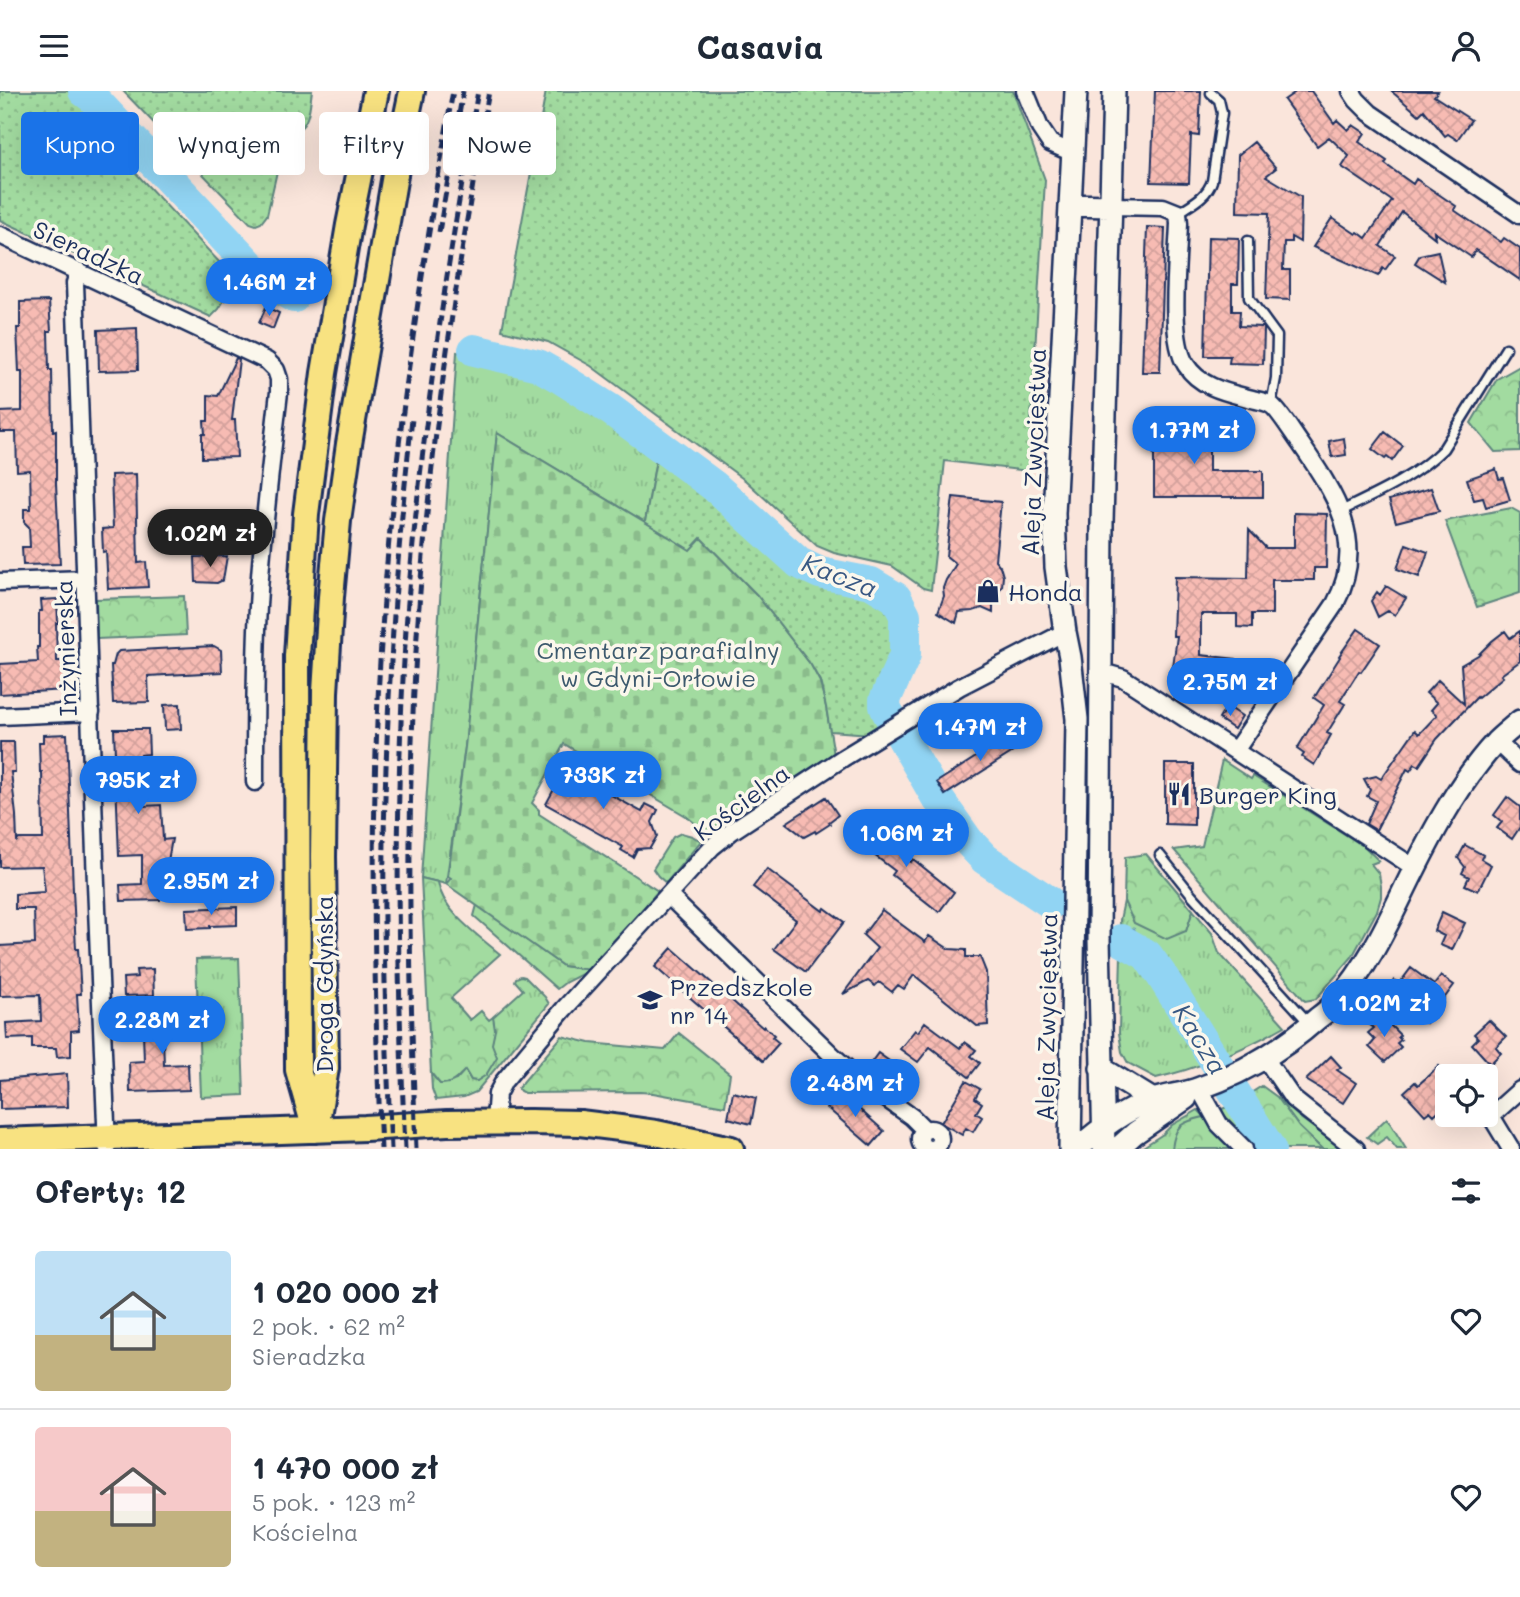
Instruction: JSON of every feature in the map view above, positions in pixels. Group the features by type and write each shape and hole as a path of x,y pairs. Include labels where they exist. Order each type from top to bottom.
{"main road":[{"name":"Droga Gdyńska","path":"315,1130 298,1070 297,656 306,514 320,399 349,225 376,91"},
{"name":"Droga Gdyńska","path":"315,1130 326,1068 323,857 325,692 334,572 351,432 412,91"},
{"name":"Aleja Zwycięstwa","path":"1070,1149 1077,719 1056,567 1054,514 1076,91"},
{"path":"1104,1149 1099,926 1102,522 1114,91"},
{"path":"1070,205 1110,206"},
{"path":"1077,1149 1103,1126 1131,1110 1153,1100 1202,1087 1265,1058 1311,1025 1337,1002 1377,945 1451,803 1497,742 1520,721"},
{"path":"1101,1068 1153,1100"},
{"path":"1117,1149 1135,1133 1202,1087"},
{"path":"0,1141 107,1143 495,1122 580,1123 656,1133 724,1148"}],"street":[{"path":"1025,91 1045,136 1051,143 1073,153"},
{"path":"1351,91 1370,113 1520,215"},
{"path":"1110,206 1163,207 1178,213 1177,342 1186,366 1209,386 1271,405 1313,462 1341,511 1348,537 1348,573 1335,604 1234,751"},
{"name":"Sieradzka","path":"0,235 267,361 276,370 279,392 258,603 255,782"},
{"name":"Inżynierska","path":"79,271 75,283 107,1143"},
{"path":"0,582 85,579"},
{"name":"Kościelna","path":"495,1122 497,1094 504,1081 564,1009 712,847 843,758 983,673 1065,632"},
{"path":"1102,672 1123,678 1415,868"},
{"path":"0,716 91,712"},
{"path":"1497,742 1520,764"},
{"path":"668,895 832,1055 860,1080 912,1117 925,1131"},
{"path":"1265,1058 1293,1099 1356,1149"},
{"path":"1202,1087 1219,1123 1244,1149"},
{"path":"1511,1149 1491,1115 1520,1090"}],"lane":[{"path":"1178,213 1209,190 1212,181 1222,113 1219,100 1211,93"},
{"path":"1248,241 1249,298 1277,337 1276,378 1271,405"},
{"path":"1341,511 1431,461 1443,449 1507,348"},
{"path":"1160,855 1192,895 1311,1025"}],"green space":[{"path":"0,91 67,91 77,94 94,111 21,112 21,175 138,175 236,280 219,309 211,317 0,220"},
{"path":"123,91 312,91 305,123 305,112 153,112 153,122"},
{"path":"546,91 1013,91 1045,180 1028,471 945,461 931,590 923,588 892,566 834,553 817,546 746,481 591,366 548,342 502,330 531,175 556,175 556,112 542,112"},
{"path":"204,175 276,175 267,215 261,223 250,223"},
{"path":"457,352 543,370 657,454 645,522 497,433 465,747 446,884 421,878"},
{"path":"1520,366 1520,451 1495,452 1471,423 1497,379"},
{"name":"Cmentarz parafialny w Gdyni-Orłowie","path":"497,433 690,549 700,537 757,595 811,665 820,682 826,707 834,755 725,820 708,834 686,816 564,744 532,803 539,810 539,814 658,891 590,970 563,966 446,884 451,878 448,876 465,747"},
{"path":"657,454 712,495 796,566 814,577 892,599 902,628 902,649 892,678 879,700 880,710 888,723 871,734 830,731 820,681 811,665 757,595 701,538 690,550 645,522"},
{"path":"1511,508 1520,513 1520,593 1477,607 1445,521"},
{"path":"184,596 186,635 97,639 96,599"},
{"path":"1222,760 1251,779 1253,776 1365,847 1379,861 1371,864 1379,874 1381,886 1377,911 1352,957 1316,999 1305,1001 1174,850 1202,846"},
{"path":"681,833 701,841 666,883 653,869 673,837"},
{"path":"1146,854 1193,910 1186,931 1167,939 1134,923 1124,901 1125,857"},
{"path":"421,878 438,882 446,903 454,913 500,954 451,998 470,1020 481,1011 489,1020 493,1017 495,1030 492,1044 497,1057 486,1075 477,1081 471,1080 465,1070 451,1082 440,1084 431,1073"},
{"path":"1124,901 1129,911 1186,931 1193,910 1212,933 1219,953 1285,1026 1222,1057 1156,1078 1128,1063 1122,1052 1119,1033 1120,920"},
{"path":"477,905 563,966 590,970 557,989 474,916"},
{"path":"239,958 244,1095 201,1097 196,959"},
{"path":"521,976 545,997 549,1004 476,1092 464,1097 436,1100 431,1073 440,1084 456,1080 465,1070 471,1080 477,1081 492,1042 493,1017 523,990 515,981"},
{"path":"679,1033 730,1074 725,1106 653,1093 524,1093 518,1088 562,1036 590,1043 665,1050"},
{"path":"1262,1086 1277,1097 1299,1127 1322,1149 1258,1149 1219,1110"},
{"path":"1277,1097 1343,1149 1322,1149 1299,1127"},
{"path":"1198,1110 1237,1149 1140,1149 1172,1125"},
{"path":"1204,1117 1237,1149 1172,1149 1175,1134 1181,1126"},
{"path":"1387,1118 1406,1149 1397,1149 1387,1137 1377,1144 1367,1137"}],"building":[{"path":"1155,91 1201,91 1199,136 1191,135 1189,183 1151,182"},
{"path":"1297,91 1311,91 1334,123 1337,120 1348,130 1353,125 1365,133 1359,142 1387,161 1385,164 1413,184 1416,179 1456,206 1454,210 1501,242 1504,238 1520,249 1520,280 1476,250 1471,257 1434,232 1435,238 1402,212 1380,246 1395,256 1378,276 1313,247 1332,218 1366,238 1392,201 1342,167 1349,156 1329,137 1317,146 1284,100"},
{"path":"1391,91 1438,91 1434,96 1471,120 1457,140 1448,134 1445,136 1424,110 1419,115"},
{"path":"1254,142 1276,168 1266,176 1301,197 1300,242 1291,237 1291,242 1284,242 1283,270 1290,270 1290,300 1266,299 1269,213 1237,212 1238,155"},
{"path":"1147,227 1165,228 1160,372 1142,372"},
{"path":"1208,237 1239,238 1238,284 1232,284 1232,311 1240,311 1239,326 1264,329 1263,364 1229,363 1230,356 1205,356"},
{"path":"1438,251 1445,282 1415,263 1420,255"},
{"path":"49,301 49,370 52,370 53,431 56,430 60,564 23,565 22,547 30,547 29,527 24,522 24,509 31,509 30,470 17,471 16,432 0,432 0,412 22,411 22,372 19,372 17,328 20,328 20,302"},
{"path":"266,307 279,313 273,329 259,323"},
{"path":"137,328 138,370 99,371 98,330"},
{"path":"236,358 239,359 232,420 235,420 237,457 202,458 204,421 208,421 208,395 218,396"},
{"path":"1154,417 1189,420 1196,427 1196,449 1209,449 1209,471 1263,471 1263,497 1154,497 1154,455 1150,436"},
{"path":"1385,432 1403,446 1392,461 1372,449"},
{"path":"1344,438 1346,455 1332,457 1329,441"},
{"path":"1496,469 1499,479 1503,478 1510,500 1486,507 1483,498 1474,500 1467,479"},
{"path":"136,474 138,563 146,562 148,587 108,589 102,529 113,528 111,475"},
{"path":"1431,488 1439,511 1396,522 1389,500"},
{"path":"953,497 1001,502 995,560 1003,576 1002,586 993,600 993,613 982,608 959,612 956,623 938,612 946,580 956,564 946,556"},
{"path":"1294,513 1327,514 1326,568 1314,568 1314,580 1272,580 1272,614 1252,614 1252,628 1237,627 1237,614 1201,614 1201,655 1236,659 1234,674 1173,667 1177,636 1173,636 1175,577 1248,578 1249,530 1266,548 1294,548"},
{"path":"1406,544 1428,552 1419,577 1397,569"},
{"path":"227,556 223,580 217,583 196,582 195,557"},
{"path":"1386,586 1406,598 1395,615 1388,611 1378,617 1371,601 1377,592 1380,595"},
{"path":"57,599 57,661 64,661 65,690 0,694 0,664 38,662 41,600"},
{"path":"1358,629 1380,644 1340,701 1345,704 1327,733 1331,735 1314,765 1302,757 1304,754 1297,749 1324,705 1314,698"},
{"path":"1505,631 1510,638 1520,631 1520,661 1477,697 1437,739 1419,766 1415,764 1410,771 1407,769 1376,830 1366,824 1376,801 1367,796 1370,790 1364,779 1376,776 1381,779 1415,730 1419,734 1437,715 1431,710 1437,703 1426,693 1438,680 1464,704 1461,665 1478,655"},
{"path":"214,646 221,650 222,672 148,676 149,702 113,703 111,665 119,651"},
{"path":"180,704 181,729 165,730 164,705"},
{"path":"1227,706 1242,716 1234,729 1219,719"},
{"path":"114,729 148,729 149,754 141,755 143,806 161,805 163,840 172,839 168,861 158,861 160,900 121,901 120,885 142,884 142,855 119,856"},
{"path":"1015,732 1024,745 945,795 937,782"},
{"path":"67,734 76,949 81,994 77,994 79,1030 71,1031 71,1056 57,1057 56,1048 32,1048 32,1038 7,1039 6,1023 41,1021 40,995 0,996 0,946 35,944 34,909 15,909 15,894 45,892 42,866 0,867 0,742 14,742 15,772 11,772 17,841 43,839 39,742 43,742 43,735"},
{"path":"564,760 583,770 579,777 642,812 646,804 658,810 652,822 657,836 650,848 637,849 633,857 621,850 623,847 546,804 559,780 555,777"},
{"name":"Burger King","path":"1165,764 1194,764 1194,825 1165,824"},
{"path":"826,797 838,815 830,824 804,837 786,823"},
{"path":"1507,797 1520,807 1520,827 1512,839 1497,828 1502,822 1494,815"},
{"path":"872,822 893,838 888,845 911,862 913,859 954,892 939,912 892,875 895,871 857,842"},
{"path":"1465,845 1483,855 1481,859 1491,865 1478,891 1465,885 1469,877 1462,873 1465,867 1458,858"},
{"path":"767,869 823,911 825,908 844,922 806,972 774,949 796,920 753,887"},
{"path":"237,907 237,925 187,929 186,909"},
{"path":"882,910 925,942 929,936 949,949 966,950 966,957 980,957 986,972 988,1025 977,1026 914,975 904,989 898,985 892,992 879,982 875,986 868,981 843,994 877,948 863,935"},
{"path":"1442,912 1465,923 1452,950 1440,945 1444,936 1434,931"},
{"path":"672,948 774,1035 772,1037 779,1043 763,1061 655,967"},
{"path":"1411,968 1434,985 1441,976 1454,985 1426,1023 1385,994 1394,980 1399,984"},
{"path":"153,969 154,995 124,996 123,978 137,977 136,970"},
{"path":"197,1010 198,1030 175,1031 175,1036 163,1036 164,1065 188,1064 189,1090 130,1092 129,1062 144,1061 143,1033 156,1033 155,1012"},
{"path":"1380,1015 1400,1035 1398,1037 1401,1040 1397,1043 1401,1047 1385,1062 1369,1047 1375,1040 1368,1033 1374,1028 1370,1025"},
{"path":"1489,1020 1506,1037 1496,1047 1501,1053 1490,1064 1472,1044 1478,1038 1474,1034"},
{"path":"925,1022 960,1048 965,1042 976,1050 971,1056 980,1063 969,1077 930,1047 918,1062 900,1049"},
{"path":"878,1053 892,1063 881,1079 867,1068"},
{"path":"1331,1056 1341,1067 1337,1070 1356,1083 1343,1103 1306,1080"},
{"path":"1435,1070 1434,1115 1430,1111 1425,1115 1404,1092 1415,1082 1418,1085"},
{"path":"67,1074 68,1107 0,1109 0,1080"},
{"path":"966,1081 980,1089 975,1098 982,1103 976,1113 982,1117 973,1132 966,1128 962,1135 941,1123"},
{"path":"839,1091 884,1131 871,1146 826,1107"},
{"path":"733,1092 756,1098 751,1124 728,1118"}],"waterway":[{"name":"Kacza","path":"84,91 249,264 271,284 294,297"},
{"name":"Kacza","path":"474,350 538,365 559,377 611,410 714,486 799,563 820,573 871,583 896,598 905,615 905,655 885,700 887,711 936,796 968,841 985,859 1051,903"},
{"path":"1133,930 1139,951"},
{"name":"Kacza","path":"1121,940 1147,955 1162,976 1270,1149"}],"railway":[{"path":"381,1149 374,882 376,749 383,615 411,352 453,91"},
{"path":"439,232 463,91"},
{"path":"405,1149 398,882 400,749 407,615 419,483 436,352 478,91"},
{"path":"416,1149 410,885 418,620 446,355 489,91"},
{"path":"391,1149 384,954 385,785 397,575 412,419"}],"place":[{"name":"Honda","path":"988,591"},
{"name":"Burger King","path":"1179,794"},
{"name":"Przedszkole nr 14","path":"650,1000"}]}
